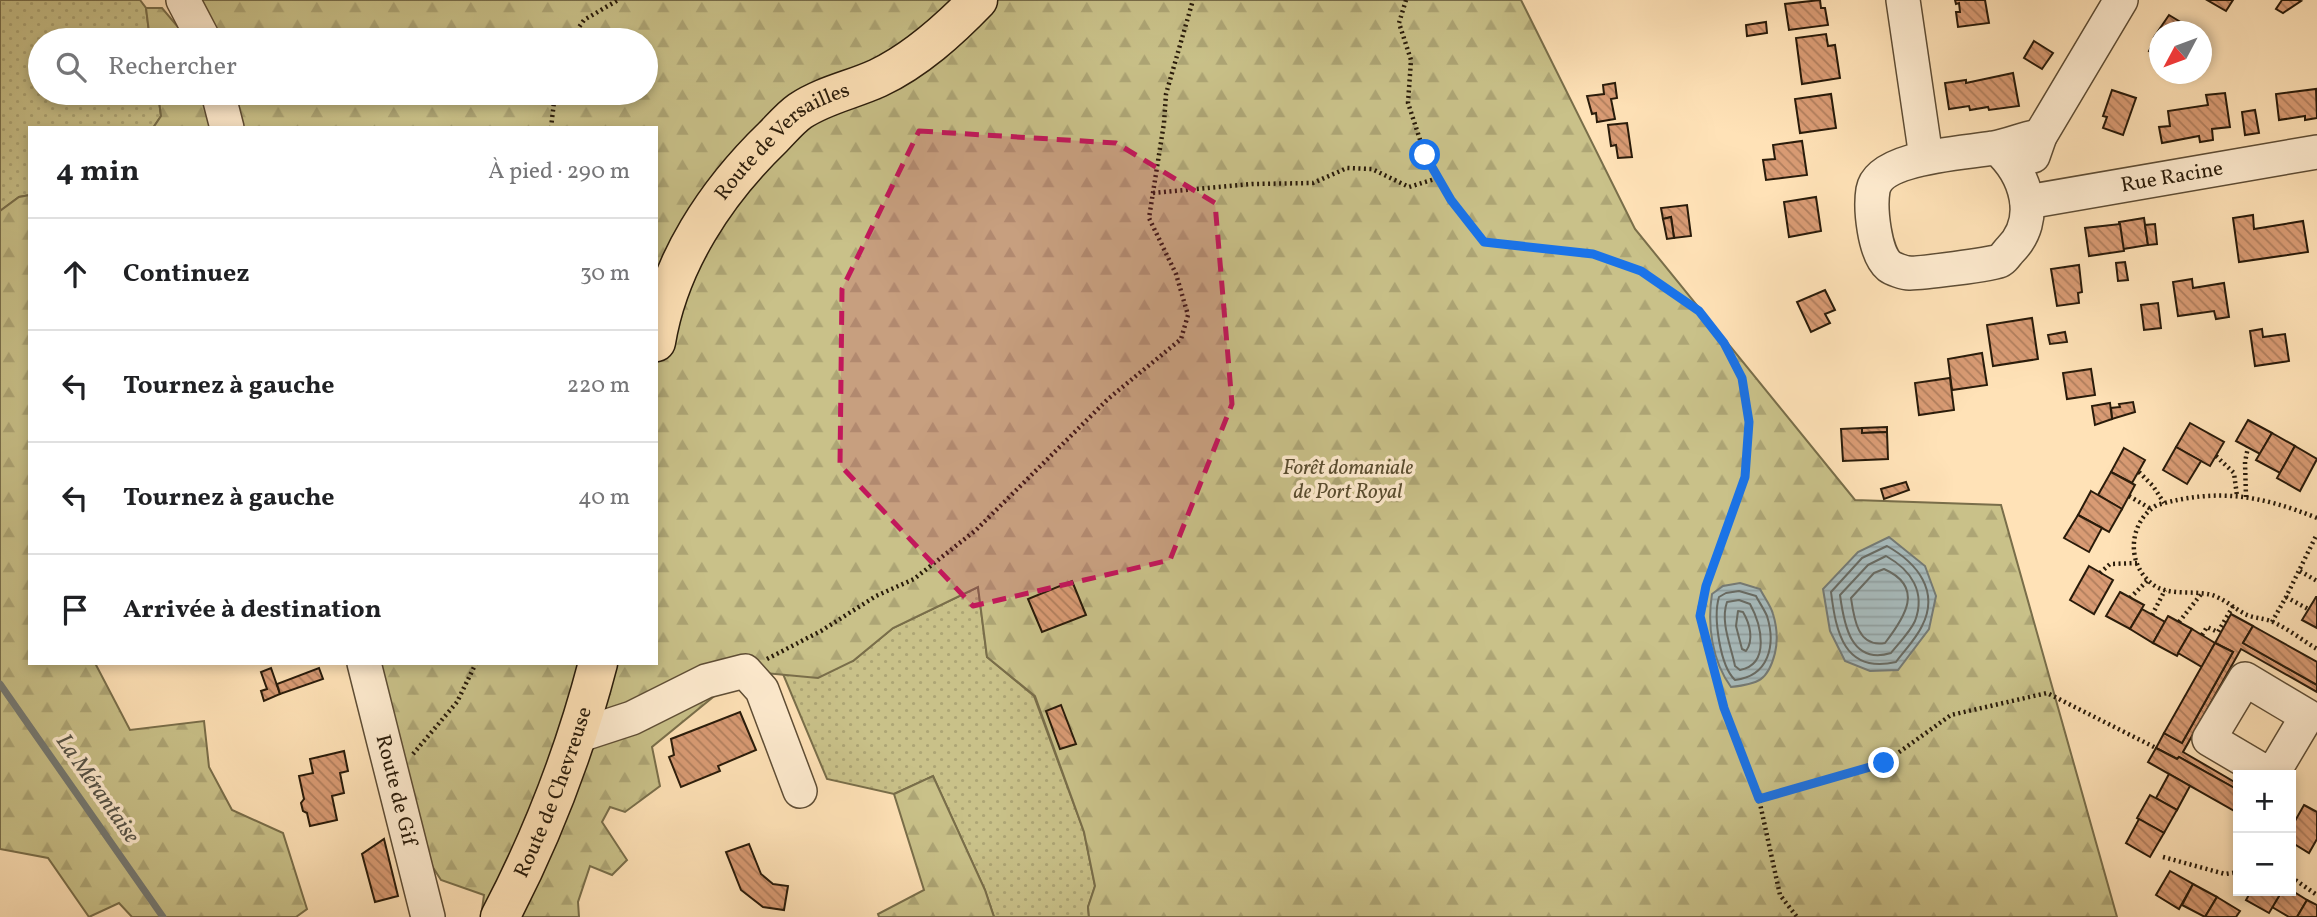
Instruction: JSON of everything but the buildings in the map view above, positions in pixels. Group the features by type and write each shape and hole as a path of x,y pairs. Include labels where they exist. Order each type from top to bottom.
{"main road":[{"name":"Route de Versailles","path":"658,329 680,262 709,212 750,159 799,112 832,94 878,78 919,53 978,0"},
{"name":"Route de Chevreuse","path":"500,917 554,799 577,736 597,665"}],"street":[{"path":"183,0 198,28"},
{"path":"1903,0 1926,157"},
{"path":"2040,136 1997,148 1926,157 1887,172 1875,183 1871,201 1878,249 1889,266 1908,273 1999,261 2017,244 2027,221 2024,189 2040,136 2121,0"},
{"path":"221,105 226,126"},
{"path":"1997,148 2010,160 2024,189"},
{"name":"Rue Racine","path":"2024,189 2317,152"},
{"name":"Route de Gif","path":"364,665 428,917"},
{"path":"577,736 632,718 706,681 745,671 762,690 800,791"},
{"path":"2262,770 2209,739 2245,679 2312,718 2275,770"}],"path":[{"path":"578,28 584,20 618,0"},
{"path":"745,671 821,631 876,596 914,579 976,530 1108,399 1181,339 1188,315 1176,274 1149,218 1166,94 1193,0"},
{"path":"1406,0 1399,23 1412,60 1408,103 1425,155 1451,200 1484,242 1593,254 1641,271 1699,311 1724,343 1742,378 1749,422 1745,477 1706,586 1700,616 1724,708 1759,799 1780,895 1797,917"},
{"path":"551,126 554,105"},
{"path":"1153,193 1252,184 1312,183 1347,168 1372,169 1409,187 1438,177"},
{"path":"2246,497 2245,462 2248,447"},
{"path":"2216,456 2234,473 2237,496"},
{"path":"2138,472 2153,486 2164,503"},
{"path":"2317,518 2278,502 2237,496 2200,495 2164,503 2143,514 2137,524 2134,540 2137,563 2148,580 2165,590 2217,596 2248,615 2272,622 2317,649"},
{"path":"2129,496 2151,509"},
{"path":"2272,622 2317,534"},
{"path":"2100,573 2110,564 2137,563"},
{"path":"2300,571 2317,581"},
{"path":"2130,598 2148,580"},
{"path":"2152,615 2165,590"},
{"path":"2179,622 2203,593"},
{"path":"2287,597 2308,610"},
{"path":"2202,635 2207,627 2218,632 2233,606"},
{"path":"392,778 457,702 475,665"},
{"path":"1759,799 1884,763 1951,715 2047,692 2156,747"},
{"path":"2163,857 2225,874 2233,873"},
{"path":"2296,880 2317,895"}],"highlighted area":[{"path":"919,131 1116,143 1215,203 1232,404 1170,560 973,606 840,465 842,289"}],"green space":[{"path":"0,0 140,0 146,8 148,28 28,28 28,105 160,105 161,116 154,126 28,126 28,195 19,197 0,211"},
{"name":"Forêt domaniale de Port Royal","path":"175,0 1521,0 1635,229 1855,500 2001,505 2117,917 1089,917 1088,907 1095,886 1084,832 1035,696 987,657 978,587 893,628 853,661 818,678 745,671 652,747 660,786 625,812 610,807 602,822 627,860 612,875 590,866 578,902 579,917 481,917 484,895 441,880 418,844 374,665 658,665 658,126 234,126 229,105 658,105 658,28 201,28"},
{"path":"146,8 162,8 179,28 148,28"},
{"path":"160,105 209,105 214,126 154,126 161,116"},
{"path":"28,195 28,665 96,665 130,730 204,721 209,767 232,810 283,833 307,909 296,917 132,917 119,903 89,917 48,858 0,849 0,211 19,197"},
{"path":"978,587 987,657 1034,696 1084,832 1095,886 1088,907 1089,917 994,917 985,890 933,776 894,794 827,779 783,674 853,661 893,628"},
{"path":"933,776 985,890 994,917 879,917 878,914 924,890 894,794"}],"water":[{"path":"1889,537 1925,566 1936,596 1929,629 1898,670 1870,671 1845,661 1830,631 1823,589 1858,552"},
{"path":"1740,583 1760,589 1773,614 1777,643 1765,675 1755,682 1731,687 1719,666 1712,642 1712,594 1723,586"}],"waterway":[{"name":"La Mérantaise","path":"0,684 163,917"}],"route":[{"path":"1425,155 1451,200 1484,242 1593,254 1641,271 1699,311 1724,343 1742,378 1749,422 1745,477 1706,586 1700,616 1724,708 1759,799 1884,763"}]}
